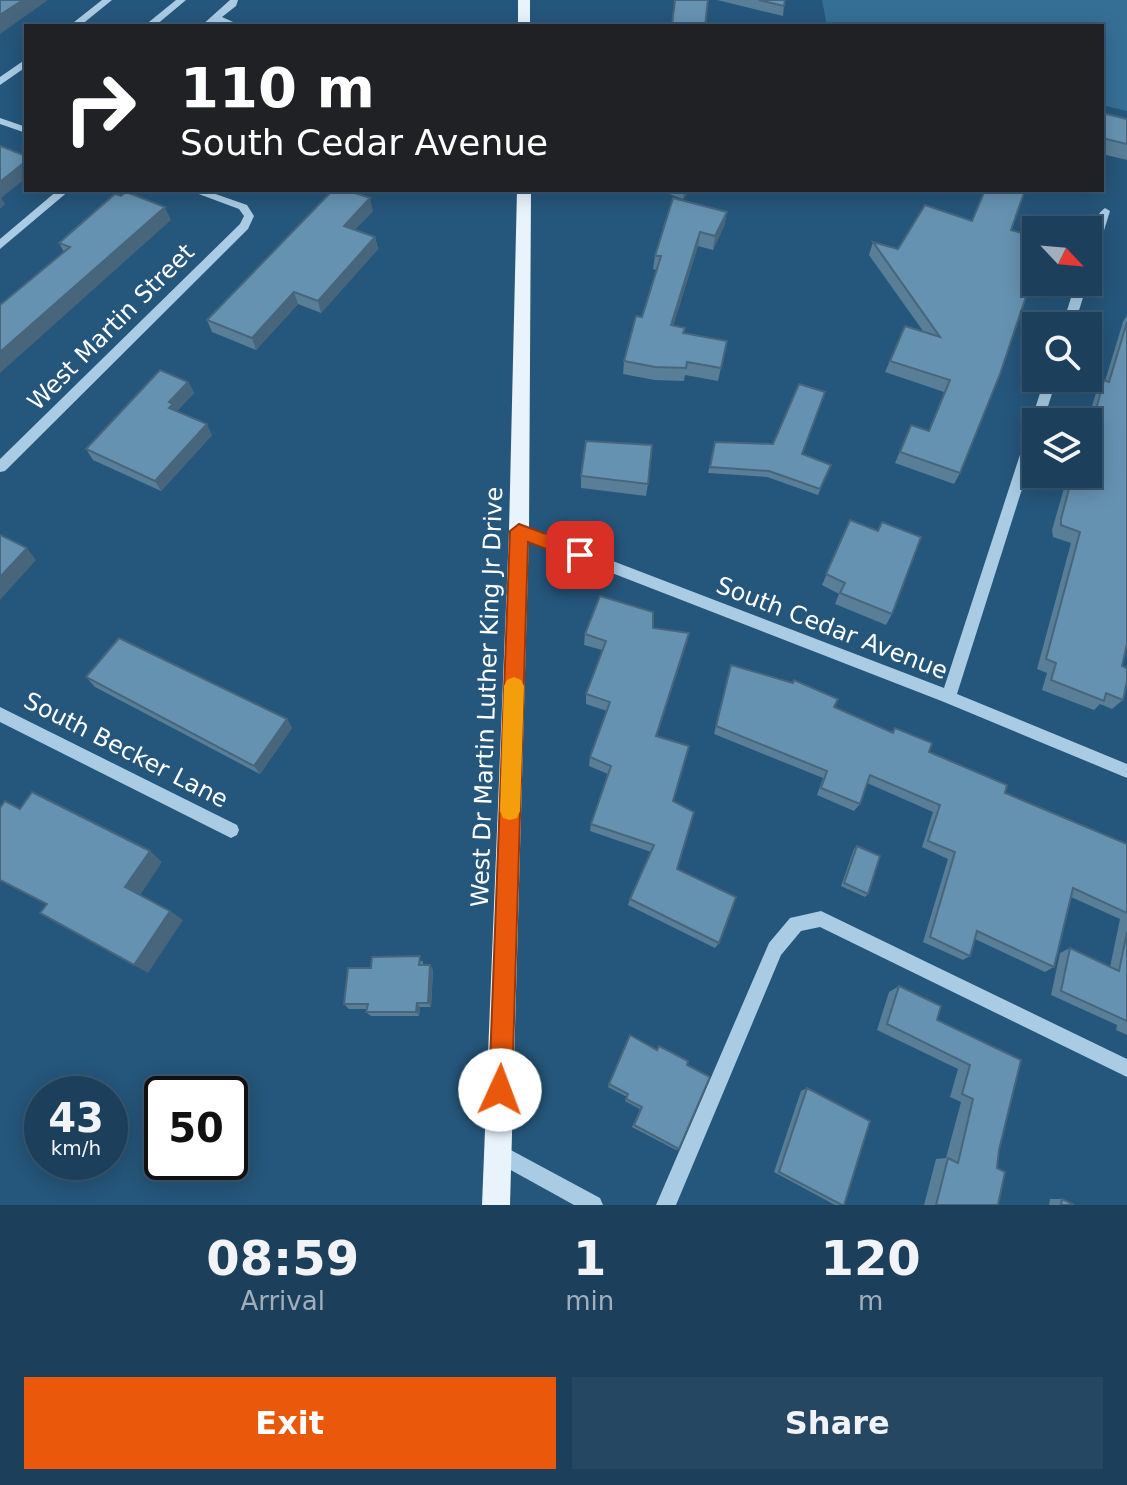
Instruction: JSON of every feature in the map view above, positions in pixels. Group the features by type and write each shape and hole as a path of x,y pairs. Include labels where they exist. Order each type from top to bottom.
{"main road":[{"path":"524,0 524,24"},
{"name":"West Dr Martin Luther King Jr Drive","path":"496,1205 519,531 524,192"}],"street":[{"path":"77,24 108,0"},
{"path":"152,24 182,0"},
{"path":"208,24 233,2"},
{"path":"216,18 232,24"},
{"path":"0,82 24,64"},
{"path":"0,121 24,128"},
{"path":"0,245 63,192"},
{"name":"West Martin Street","path":"0,467 244,226 249,216 243,207 214,193"},
{"path":"1102,220 1105,211"},
{"path":"949,697 1022,468"},
{"name":"South Cedar Avenue","path":"519,531 949,697 1127,771"},
{"name":"South Becker Lane","path":"0,714 231,830"},
{"path":"666,1205 775,949 796,924 821,919 1127,1068"},
{"path":"498,1152 593,1205"}],"shaded area":[{"path":"822,0 1127,0 1127,111 1104,105 1104,24 827,24"}],"building":[{"path":"0,0 23,0 0,15"},
{"path":"675,0 708,0 705,24 672,24"},
{"path":"759,0 785,0 784,6"},
{"path":"1104,113 1127,119 1127,144 1104,138"},
{"path":"0,146 24,155 24,163 0,182"},
{"path":"126,192 165,207 0,352 0,305 70,247 59,243 115,194 121,196"},
{"path":"331,192 352,192 370,198 344,226 375,237 318,301 294,292 252,338 207,320"},
{"path":"984,192 1024,192 1011,230 1022,233 1022,296 1026,296 1000,374 960,473 900,452 911,425 929,431 950,380 890,361 905,326 940,337 873,242 898,249 925,205 972,221"},
{"path":"673,198 727,212 715,236 700,232 671,325 685,328 683,333 727,341 721,368 687,362 686,368 655,367 624,361 636,316 642,317 661,256 655,256"},
{"path":"1127,322 1127,644 1122,666 1127,668 1127,681 1123,700 1106,693 1104,701 1051,680 1056,663 1046,659 1080,532 1061,525 1069,488 1102,488 1102,408 1096,408 1104,380 1109,382"},
{"path":"160,370 188,382 169,402 173,404 169,408 207,424 155,481 86,449"},
{"path":"799,384 825,392 802,454 831,465 820,489 769,471 710,467 715,442 773,444"},
{"path":"586,441 652,445 648,484 581,476"},
{"path":"850,520 878,531 882,522 921,537 892,614 840,593 845,583 826,574"},
{"path":"0,535 27,548 0,577"},
{"path":"600,596 653,612 653,628 689,633 656,736 689,746 673,801 694,812 677,869 736,897 719,943 630,899 654,845 591,824 611,766 590,757 610,702 586,694 606,641 585,634"},
{"path":"119,638 287,719 254,766 86,677"},
{"path":"731,665 793,683 794,680 838,699 834,707 893,733 895,728 932,743 929,752 1007,785 1005,793 1127,844 1127,913 1073,888 1054,967 977,931 970,956 930,937 955,852 928,841 940,805 870,775 860,804 821,788 827,771 716,726"},
{"path":"32,792 150,851 125,887 170,911 134,965 40,913 47,904 0,880 0,808 5,801 20,809"},
{"path":"857,846 880,856 868,894 844,883"},
{"path":"1127,932 1127,1021 1061,991 1070,948 1119,971"},
{"path":"420,956 419,965 430,965 428,1003 417,1003 416,1012 366,1012 368,1004 344,1004 348,968 371,968 372,957"},
{"path":"899,986 941,1006 937,1020 1021,1060 999,1150 997,1168 1005,1172 998,1205 936,1205 948,1158 958,1163 973,1099 962,1094 970,1065 887,1024"},
{"path":"630,1035 657,1050 659,1046 688,1061 687,1065 710,1077 679,1149 634,1125 642,1107 626,1099 628,1094 609,1084"},
{"path":"807,1088 870,1121 844,1205 779,1172"}],"slow traffic":[{"path":"510,811 514,686"}],"route":[{"path":"500,1090 519,531 580,555"}]}
